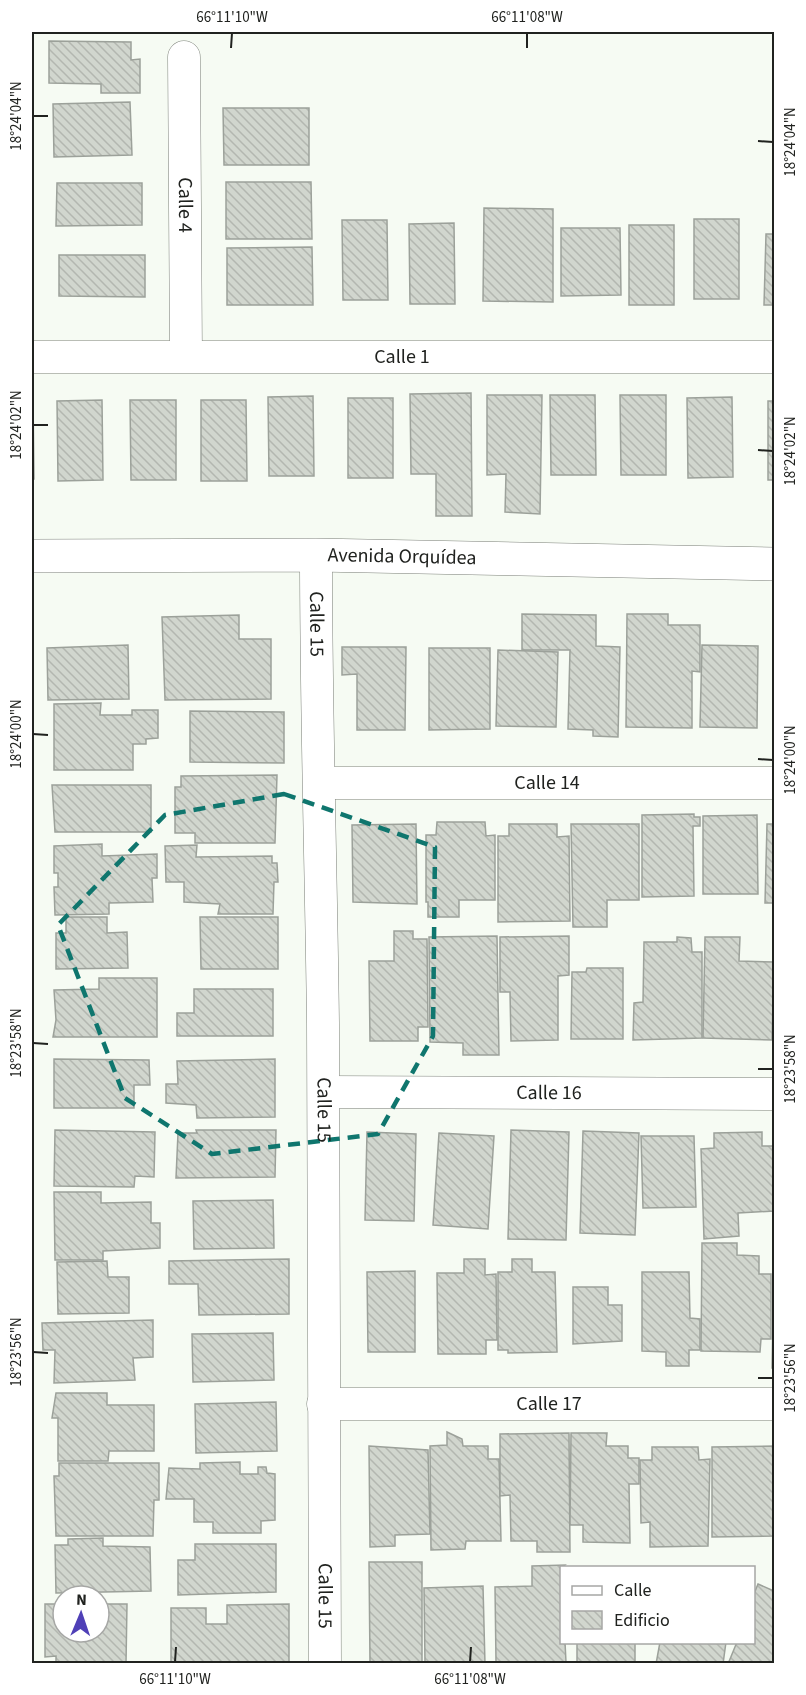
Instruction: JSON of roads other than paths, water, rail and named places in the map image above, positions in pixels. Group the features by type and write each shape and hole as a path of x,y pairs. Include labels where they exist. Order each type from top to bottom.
{"street":[{"name":"Calle 4","path":"184,57 186,355"},
{"name":"Calle 1","path":"32,357 186,355 774,357"},
{"name":"Avenida Orquídea","path":"32,556 316,555 774,564"},
{"name":"Calle 15","path":"316,555 316,716 321,783 324,1092 325,1664"},
{"name":"Calle 14","path":"321,783 774,783"},
{"name":"Calle 16","path":"324,1092 774,1094"},
{"name":"Calle 17","path":"323,1404 774,1404"}]}
